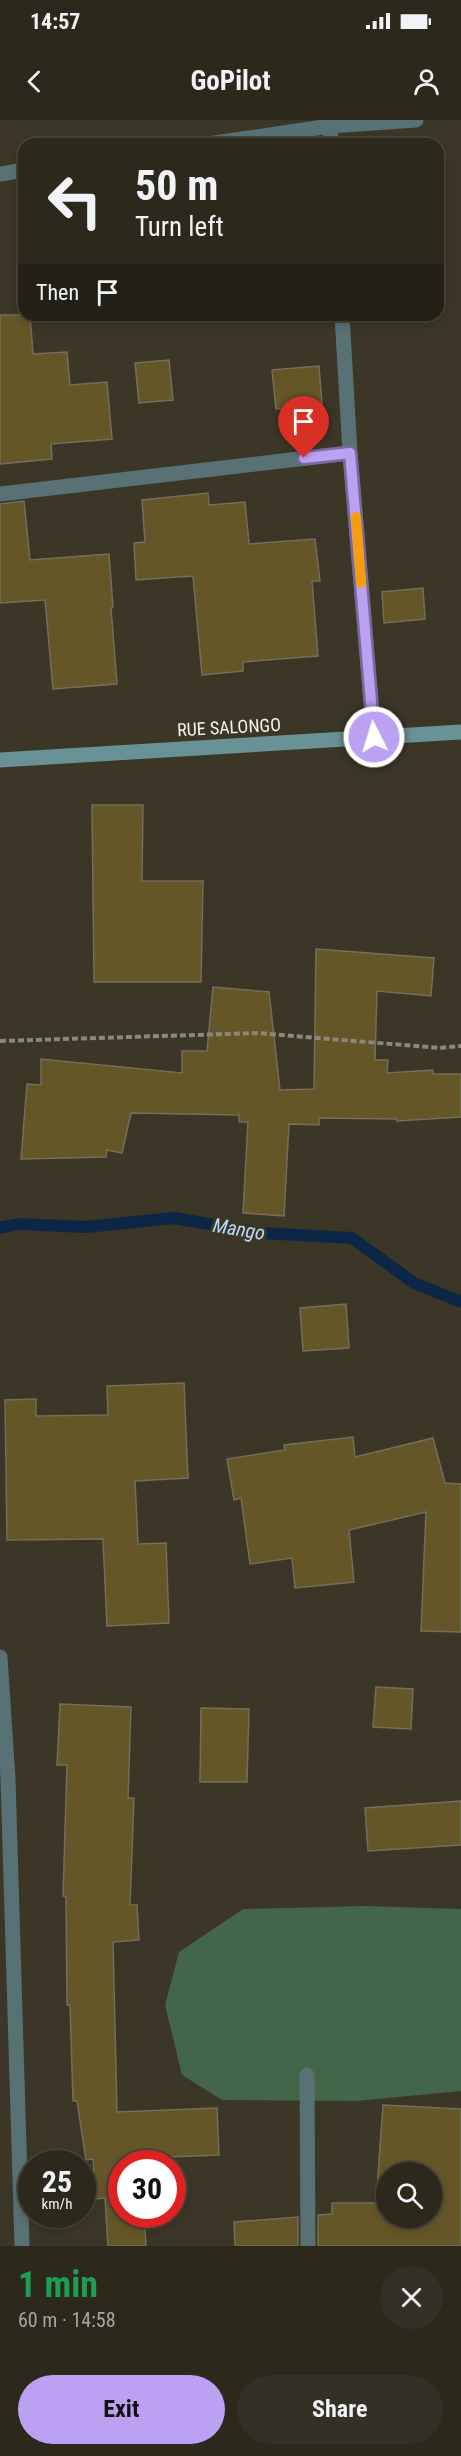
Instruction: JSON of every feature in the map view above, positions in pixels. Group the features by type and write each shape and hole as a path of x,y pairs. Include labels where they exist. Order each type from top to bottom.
{"street":[{"path":"243,138 330,123 416,120"},
{"path":"330,123 331,138"},
{"path":"0,174 18,171"},
{"path":"342,321 350,453 374,737"},
{"path":"0,494 350,453"},
{"name":"RUE SALONGO","path":"0,760 461,732"},
{"path":"0,1657 8,1779 22,2246"},
{"path":"307,2075 308,2246"}],"path":[{"path":"0,1041 259,1033 439,1048 461,1046"}],"green space":[{"path":"365,1906 461,1909 461,2091 356,2101 222,2100 182,2075 165,2005 179,1952 243,1909"}],"building":[{"path":"0,315 18,315 18,321 30,321 33,354 67,352 70,385 107,382 112,439 51,444 52,459 0,464"},
{"path":"169,360 173,400 139,403 135,363"},
{"path":"319,366 322,405 276,409 272,370"},
{"path":"208,493 209,505 245,502 249,544 315,539 320,581 312,581 318,656 243,662 243,671 202,675 193,576 136,580 134,543 145,542 142,500"},
{"path":"24,501 30,560 109,554 117,684 53,689 45,600 0,603 0,504"},
{"path":"423,588 425,619 384,623 382,592"},
{"path":"92,805 143,805 142,881 203,881 201,982 94,982"},
{"path":"316,949 434,958 431,996 377,991 375,1060 388,1060 387,1073 433,1070 433,1074 461,1074 461,1117 397,1121 397,1119 319,1118 319,1125 289,1124 284,1216 243,1213 248,1122 239,1122 239,1115 131,1113 122,1153 107,1150 106,1157 21,1159 27,1084 41,1085 41,1059 182,1073 182,1051 207,1051 213,987 269,992 280,1090 314,1089"},
{"path":"346,1304 349,1348 303,1351 300,1308"},
{"path":"184,1383 188,1478 135,1481 138,1544 166,1543 169,1623 107,1626 103,1539 7,1540 5,1400 36,1399 36,1416 108,1415 107,1386"},
{"path":"353,1437 355,1457 433,1438 445,1483 461,1484 461,1632 421,1631 426,1512 349,1530 354,1582 295,1588 292,1558 250,1564 241,1498 234,1500 227,1459 285,1450 284,1445"},
{"path":"376,1687 413,1689 411,1729 373,1727"},
{"path":"60,1704 131,1707 128,1798 134,1798 130,1905 137,1905 139,1940 113,1942 117,2112 217,2108 219,2155 186,2156 186,2150 108,2150 108,2228 145,2228 146,2246 108,2246 105,2198 96,2199 96,2150 84,2150 77,2101 73,2101 70,2005 67,2005 66,1897 63,1896 67,1765 57,1765"},
{"path":"201,1708 249,1709 247,1782 200,1782"},
{"path":"461,1801 461,1845 368,1851 365,1808"},
{"path":"383,2105 461,2109 461,2246 318,2246 318,2215 332,2214 332,2203 376,2203 376,2228 442,2228 442,2162 379,2162"},
{"path":"298,2217 298,2246 235,2246 234,2222"}],"waterway":[{"name":"Mango","path":"0,1228 18,1224 86,1227 174,1218 261,1233 352,1238 414,1283 461,1302"}],"slow traffic":[{"path":"356,517 361,583"}],"route":[{"path":"304,458 350,453 374,737"}]}
